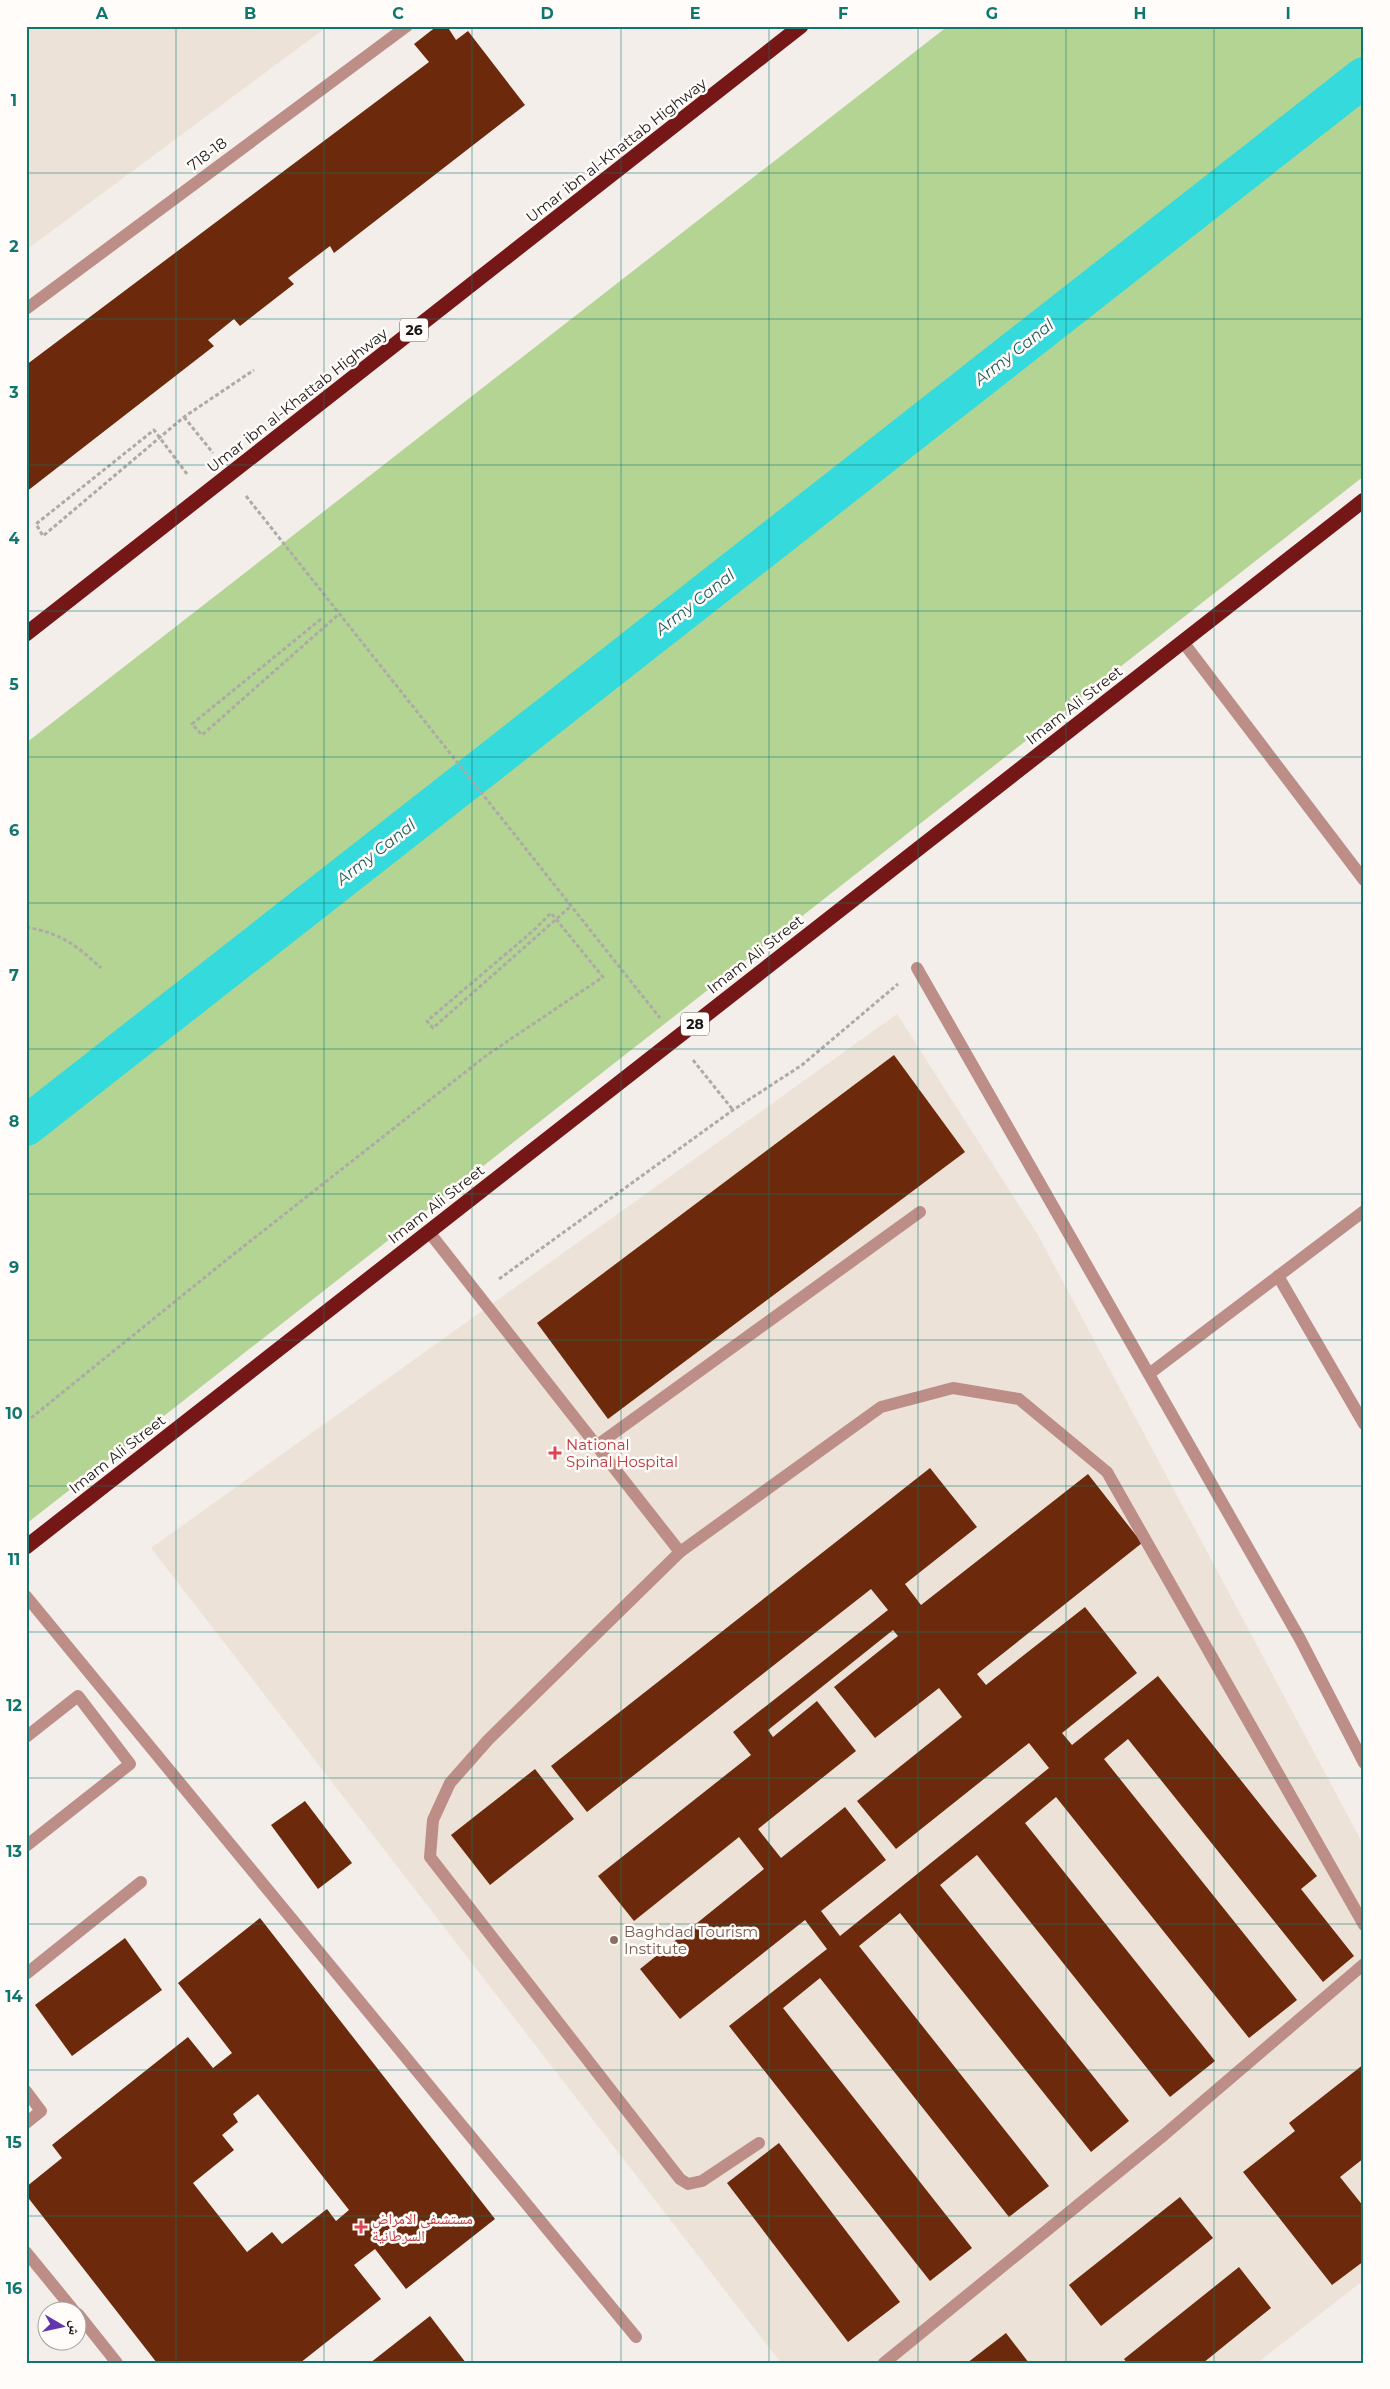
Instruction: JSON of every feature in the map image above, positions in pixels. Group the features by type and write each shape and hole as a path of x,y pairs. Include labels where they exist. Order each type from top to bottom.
{"highway":[{"name":"Umar ibn al-Khattab Highway","path":"26,634 801,26"},
{"name":"Imam Ali Street","path":"26,1547 1364,500"}],"street":[{"name":"718-18","path":"26,309 407,26"},
{"path":"1183,642 1364,880"},
{"path":"917,968 1300,1639 1364,1763"},
{"path":"1149,1374 1364,1211"},
{"path":"596,1446 920,1212"},
{"path":"429,1232 680,1552"},
{"path":"1278,1276 1364,1424"},
{"path":"759,2143 702,2181 688,2184 680,2179 430,1857 433,1820 450,1783 488,1740 680,1552 881,1407 953,1388 1019,1400 1107,1472 1364,1925"},
{"path":"26,1596 636,2337"},
{"path":"26,1736 78,1696 130,1764 26,1846"},
{"path":"26,1974 141,1882"},
{"path":"884,2363 1164,2135 1364,1964"},
{"path":"26,2092 41,2111 26,2123"},
{"path":"26,2252 67,2302"},
{"path":"88,2328 117,2363"}],"path":[{"path":"204,495 154,430 36,524 43,536 184,417 254,370"},
{"path":"184,417 214,455"},
{"path":"244,493 661,1020"},
{"path":"321,619 192,724 202,734 339,614"},
{"path":"26,1422 487,1055 603,977 551,913 534,930 427,1021 433,1028 571,906"},
{"path":"26,927 44,930 75,944 101,968"},
{"path":"478,1295 733,1110 802,1065 917,968"},
{"path":"691,1057 733,1110"}],"shaded area":[{"path":"26,26 328,26 26,250"},
{"path":"897,1014 1038,1235 1364,1846 1364,2280 1257,2363 781,2363 151,1548"}],"green space":[{"path":"948,26 1364,26 1364,476 26,1524 26,743"}],"building":[{"path":"437,26 447,26 456,40 468,31 525,105 334,253 330,246 288,278 294,284 240,326 234,319 208,340 214,346 26,492 26,365 429,62 414,44"},
{"path":"894,1055 965,1152 608,1419 537,1323"},
{"path":"930,1468 977,1527 905,1584 921,1605 1088,1474 1142,1543 977,1674 986,1685 1085,1607 1137,1673 1062,1733 1072,1745 1158,1676 1317,1876 1301,1889 1354,1956 1323,1982 1128,1739 1104,1759 1297,2000 1249,2038 1056,1797 1025,1823 1215,2061 1170,2097 977,1855 940,1885 1129,2121 1091,2152 900,1913 859,1946 1049,2186 1009,2217 820,1978 783,2008 972,2248 930,2281 729,2026 827,1949 805,1920 680,2019 640,1969 764,1869 739,1837 634,1921 598,1876 751,1755 733,1732 888,1610 871,1589 587,1812 551,1766","holes":["893,1630 898,1636 834,1687 875,1738 939,1688 962,1717 857,1801 896,1849 1029,1743 1049,1768 840,1936 821,1911 886,1860 845,1807 781,1858 758,1829 856,1751 817,1701 773,1737 768,1730"]},
{"path":"535,1769 574,1819 490,1885 451,1835"},
{"path":"305,1801 352,1863 318,1889 271,1825"},
{"path":"260,1918 495,2219 406,2289 375,2249 354,2265 381,2299 300,2363 157,2363 26,2195 26,2187 62,2158 52,2145 188,2037 213,2068 232,2053 178,1983","holes":["258,2094 349,2210 336,2221 327,2209 282,2244 272,2232 247,2252 193,2183 234,2150 222,2135 238,2122 233,2114"]},
{"path":"125,1938 162,1990 72,2056 35,2005"},
{"path":"1364,2064 1364,2158 1340,2177 1364,2207 1364,2261 1332,2285 1243,2172 1295,2131 1289,2123"},
{"path":"779,2143 900,2302 848,2342 727,2183"},
{"path":"1180,2197 1213,2238 1101,2326 1069,2285"},
{"path":"1239,2267 1271,2308 1203,2363 1127,2363 1124,2359"},
{"path":"430,2316 466,2363 370,2363"},
{"path":"1006,2333 1029,2363 967,2363"}],"waterway":[{"name":"Army Canal","path":"26,1126 1364,77"}],"place":[{"name":"National Spinal Hospital","path":"555,1453"},
{"name":"Baghdad Tourism Institute","path":"614,1940"},
{"name":"مستشىفى الامراض السرطانية","path":"361,2227"}]}
